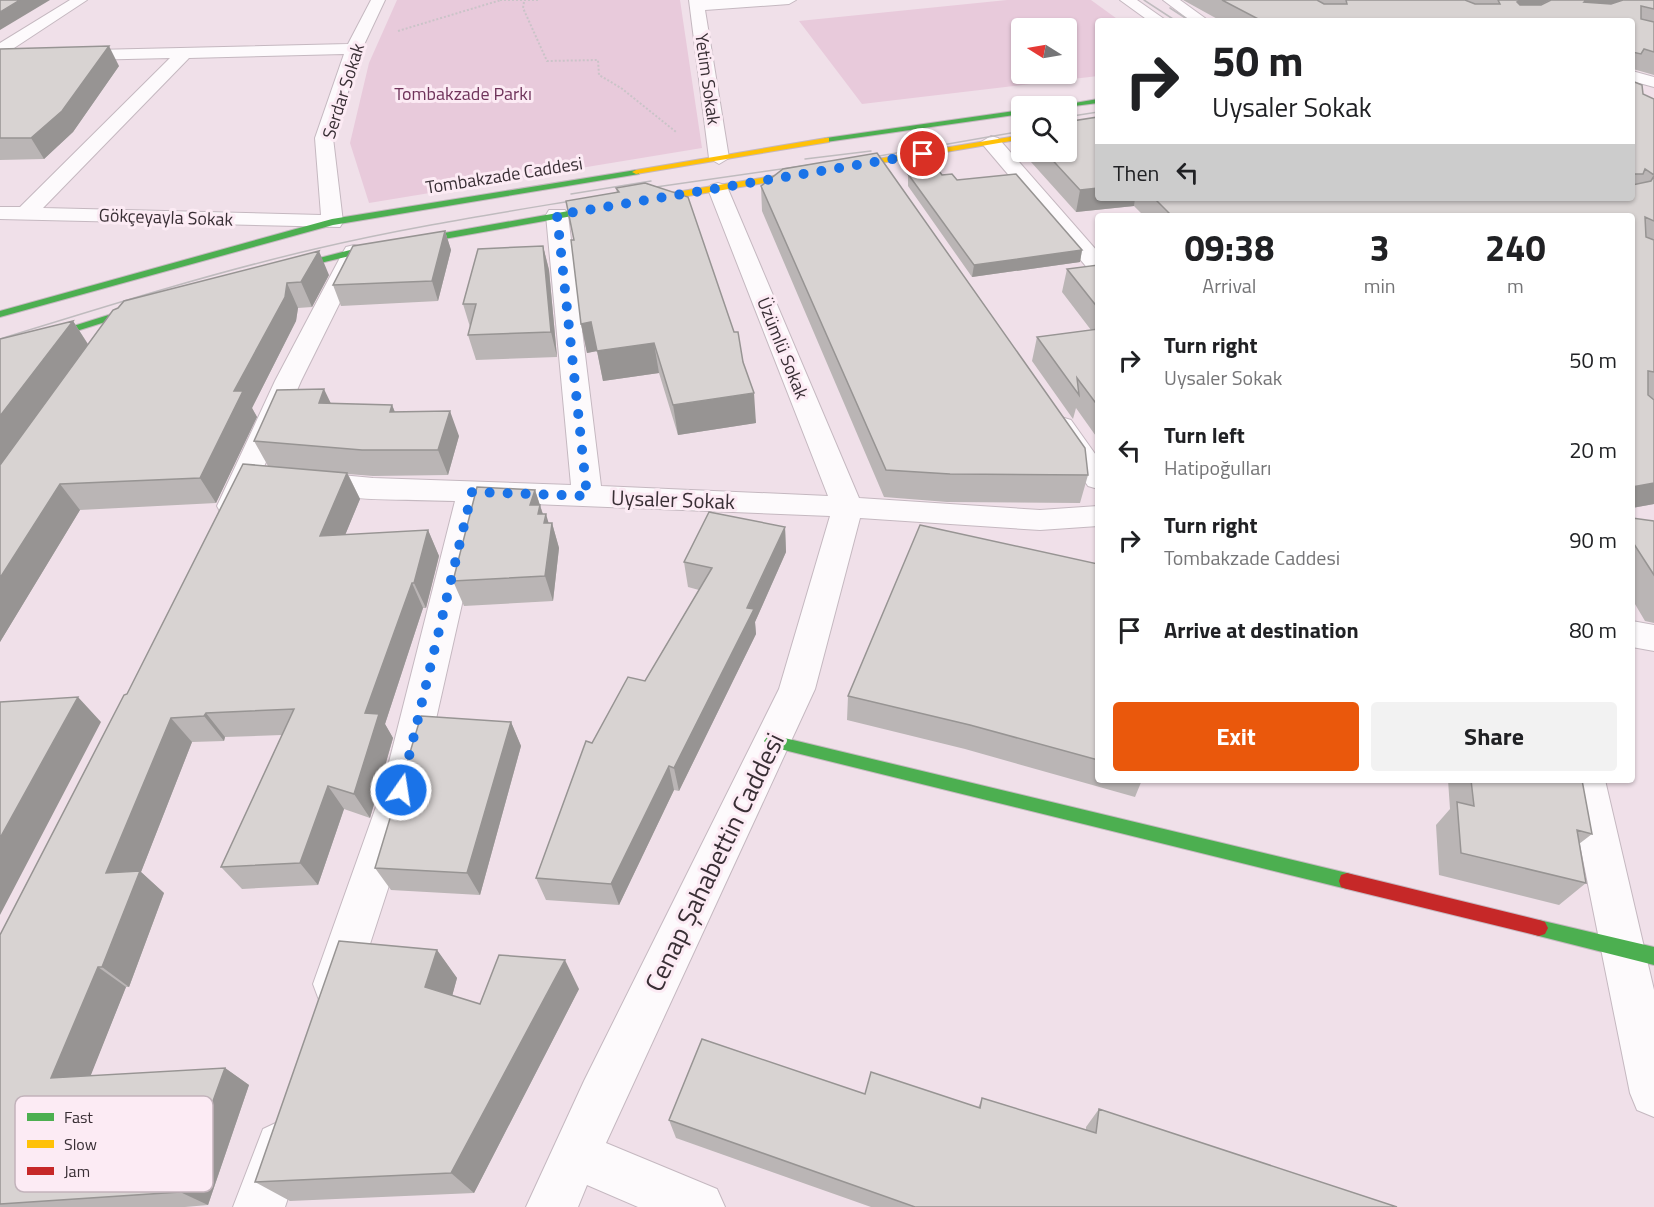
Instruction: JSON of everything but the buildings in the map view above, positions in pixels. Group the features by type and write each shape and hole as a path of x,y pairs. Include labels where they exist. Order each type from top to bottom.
{"main road":[{"path":"1077,104 1095,101"},
{"name":"Tombakzade Caddesi","path":"0,314 332,222 718,151 1011,114"},
{"path":"266,272 354,252 557,215 718,189 885,172 991,142 1011,139"},
{"path":"0,352 164,301"},
{"path":"772,741 1638,952"}],"street":[{"path":"0,50 80,0"},
{"name":"Serdar Sokak","path":"332,222 324,138 356,45 378,0"},
{"path":"697,3 789,0"},
{"path":"1127,0 1154,18"},
{"path":"1170,0 1197,18"},
{"name":"Yetim Sokak","path":"697,3 718,151"},
{"path":"0,57 184,53 356,45"},
{"path":"25,213 184,53"},
{"path":"1635,77 1654,82"},
{"path":"991,142 1095,263"},
{"name":"Üzümlü Sokak","path":"718,189 848,507"},
{"name":"Gökçeyayla Sokak","path":"0,213 332,222"},
{"path":"557,215 587,496"},
{"path":"216,537 266,479 288,381 354,252"},
{"path":"102,349 130,310"},
{"path":"1045,402 1095,475"},
{"name":"Uysaler Sokak","path":"266,479 374,488 848,507 1040,520 1095,516"},
{"path":"324,1016 401,790 472,492"},
{"name":"Cenap Şahabettin Caddesi","path":"552,1207 797,688 848,507"},
{"path":"1040,520 1095,531"},
{"path":"1635,635 1654,638"},
{"path":"1587,783 1638,952 1654,1093"},
{"path":"259,1207 290,1117"},
{"path":"575,1155 699,1207"}],"path":[{"path":"356,45 501,0 524,2 538,0"},
{"path":"524,2 523,8 547,61 598,60 599,75 621,88 675,131 718,151"}],"green space":[{"name":"Tombakzade Parkı","path":"397,0 680,0 702,148 369,203 350,143 369,63"},
{"path":"1007,0 1091,0 1116,18 1095,18 1095,76 1077,78 1077,18 1011,18 1011,84 1031,84 862,104 799,21"}],"tram line":[{"path":"1144,0 1171,18"},
{"path":"1170,8 1185,18"},
{"path":"1077,115 1095,112"},
{"path":"862,159 1011,133"},
{"path":"805,159 871,151"},
{"path":"642,189 817,164"},
{"path":"571,194 651,181"},
{"path":"0,339 196,280 348,241 583,199"}],"traffic: fast":[{"path":"1077,104 1095,101"},
{"path":"826,140 1011,114"},
{"path":"0,314 332,222 636,172"},
{"path":"278,270 354,252 670,196"},
{"path":"0,352 150,305"},
{"path":"772,741 1347,881"},
{"path":"1539,928 1654,956"}],"traffic: slow":[{"path":"670,196 1011,139"},
{"path":"636,172 826,140"}],"traffic: jam":[{"path":"1347,881 1539,928"}],"route":[{"path":"401,790 472,492 587,496 557,215 923,154"}]}
